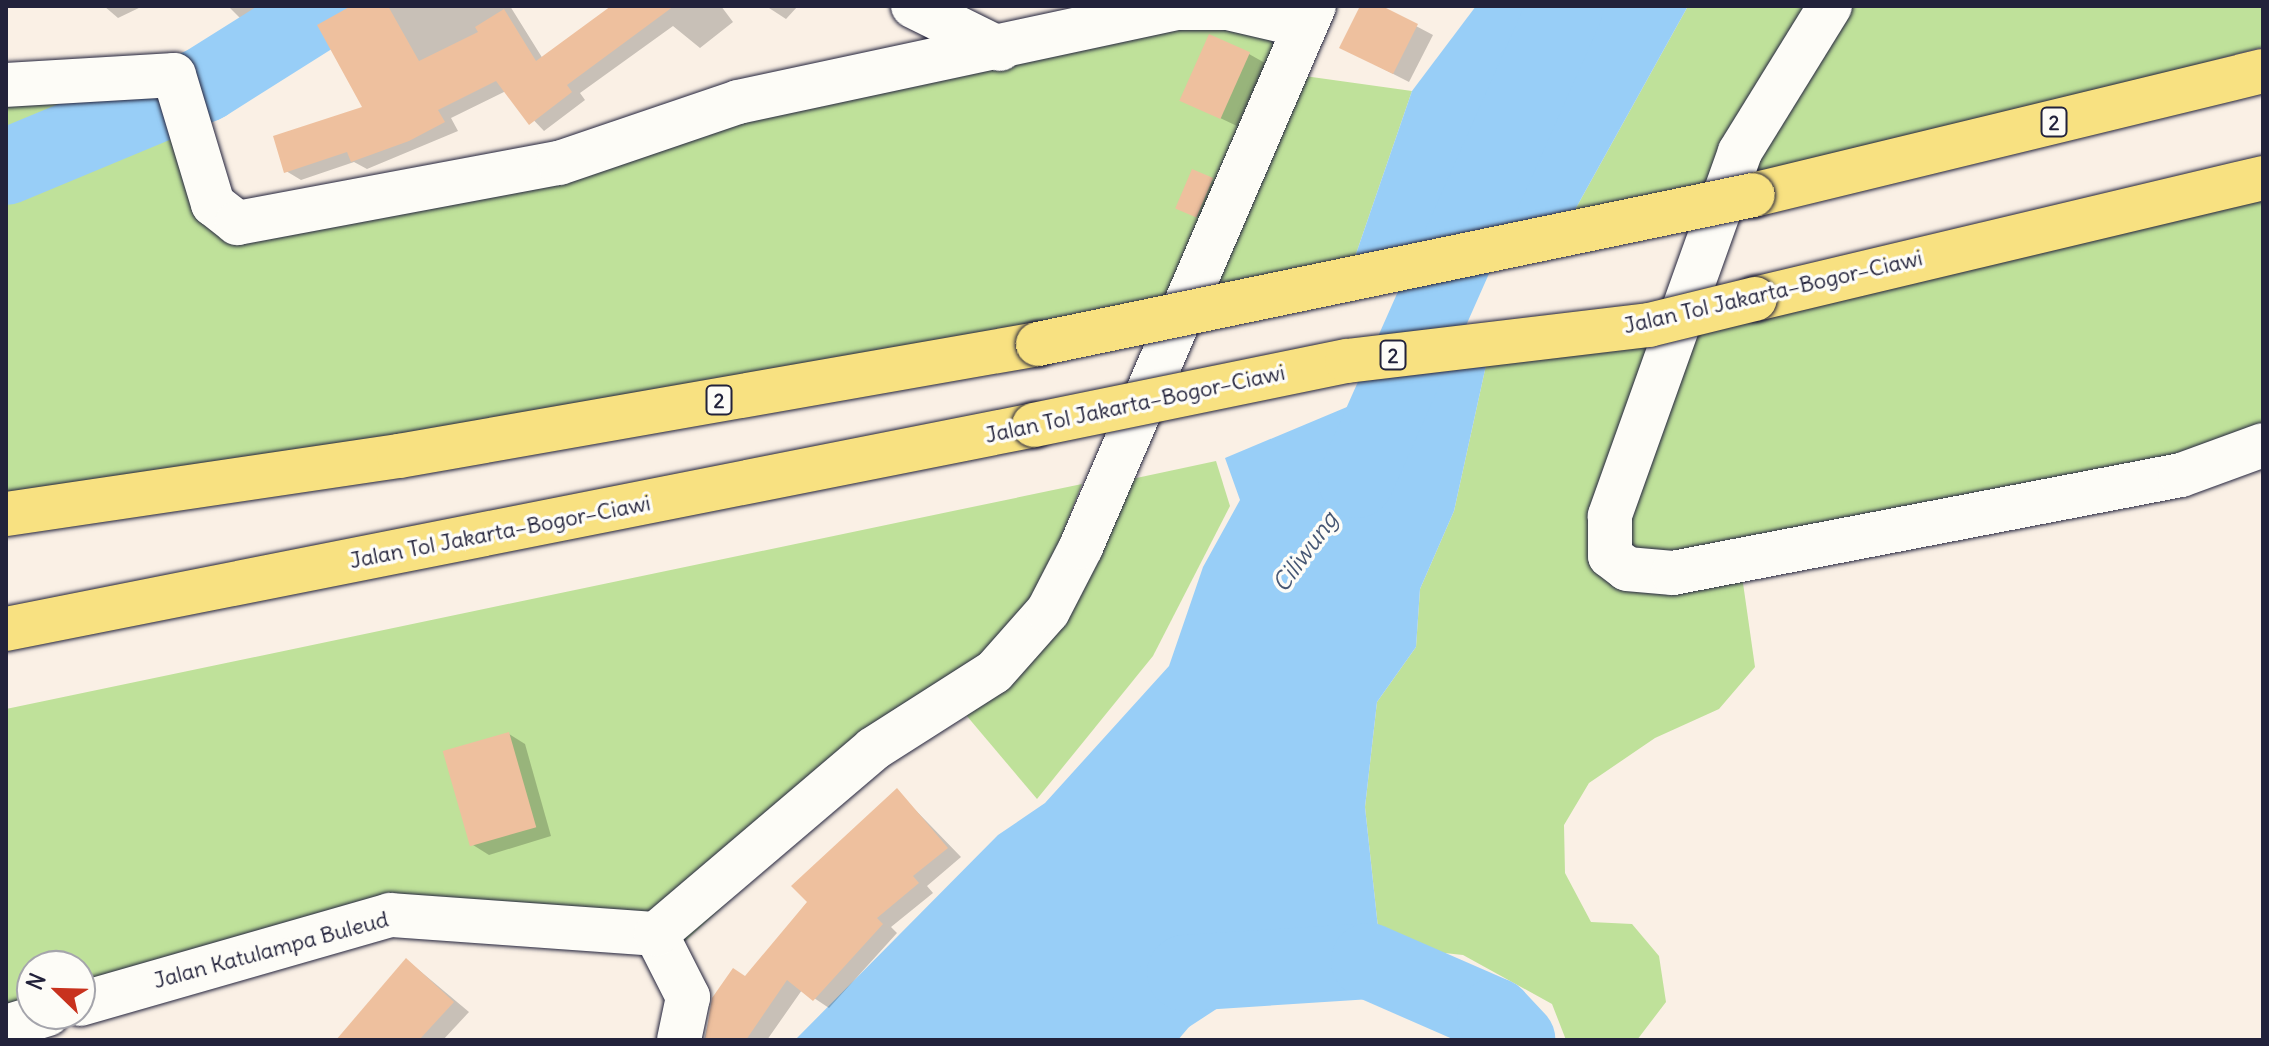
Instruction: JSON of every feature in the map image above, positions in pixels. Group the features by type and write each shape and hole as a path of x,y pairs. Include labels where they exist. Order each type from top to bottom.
{"highway":[{"path":"2140,101 2189,72 2263,48"},
{"name":"2","path":"6,514 399,456 1038,344 1753,195 2263,71"},
{"name":"Jalan Tol Jakarta–Bogor–Ciawi","path":"6,629 1347,361 1649,325 2263,178"}],"street":[{"path":"913,6 1000,49"},
{"path":"1830,6 1740,152 1610,516 1610,556 1627,569 1673,573 2173,477 2263,445"},
{"path":"6,85 174,75 213,204 237,223 559,163 738,102 1000,49 1178,8 1228,8 1307,15 1208,260 1048,611 994,672 873,749 656,934 688,997 679,1040"},
{"name":"Jalan Katulampa Buleud","path":"96,999 390,915 656,934"}],"green space":[{"path":"1688,6 2263,6 2263,47 1561,235"},
{"path":"1301,25 1283,73 1412,91 1347,280 6,514 6,194 183,110 238,222 1083,32"},
{"path":"174,75 6,151 6,86"},
{"path":"2263,175 2263,447 1740,562 1755,667 1719,709 1655,738 1589,783 1564,825 1565,873 1591,922 1632,924 1659,956 1666,1002 1637,1040 1566,1040 1552,1004 1463,955 1397,948 1379,937 1365,807 1377,702 1416,647 1420,589 1454,511 1490,347"},
{"path":"1216,461 1230,506 1153,656 1037,799 966,715 1113,483"},
{"path":"1082,484 1050,566 995,657 681,945 414,914 96,1012 96,950 16,950 16,1030 38,1030 6,1040 6,709"}],"water":[{"path":"1476,6 1688,6 1561,235 1347,280 1412,91"},
{"path":"225,51 243,53 250,76 6,194 6,150"},
{"path":"1490,347 1454,511 1420,589 1416,647 1377,702 1365,807 1379,937 1354,971 1241,993 1169,1040 795,1040 998,835 1045,803 1169,666 1203,567 1240,500 1225,458"}],"building":[{"path":"351,6 388,6 419,61 478,32 475,27 504,9 536,61 611,6 674,6 567,85 572,92 529,125 496,81 438,110 445,122 409,141 351,162 347,152 284,173 273,136 362,107 317,25"},
{"path":"1360,6 1382,6 1418,24 1393,74 1339,48"},
{"path":"1209,34 1250,52 1220,119 1179,101"},
{"path":"1192,169 1213,178 1196,218 1175,209"},
{"path":"509,732 536,827 470,846 443,751"},
{"path":"897,788 948,848 913,876 919,883 877,918 883,924 813,1001 787,980 746,1040 705,1040 712,998 733,968 745,976 807,902 791,886"},
{"path":"406,958 454,1002 419,1040 336,1040"}],"waterway":[{"path":"6,167 205,84 329,6"},
{"name":"Ciliwung","path":"1356,480 1566,6"},
{"path":"1128,1040 1185,973 1369,961 1495,1016 1517,1040"}]}
